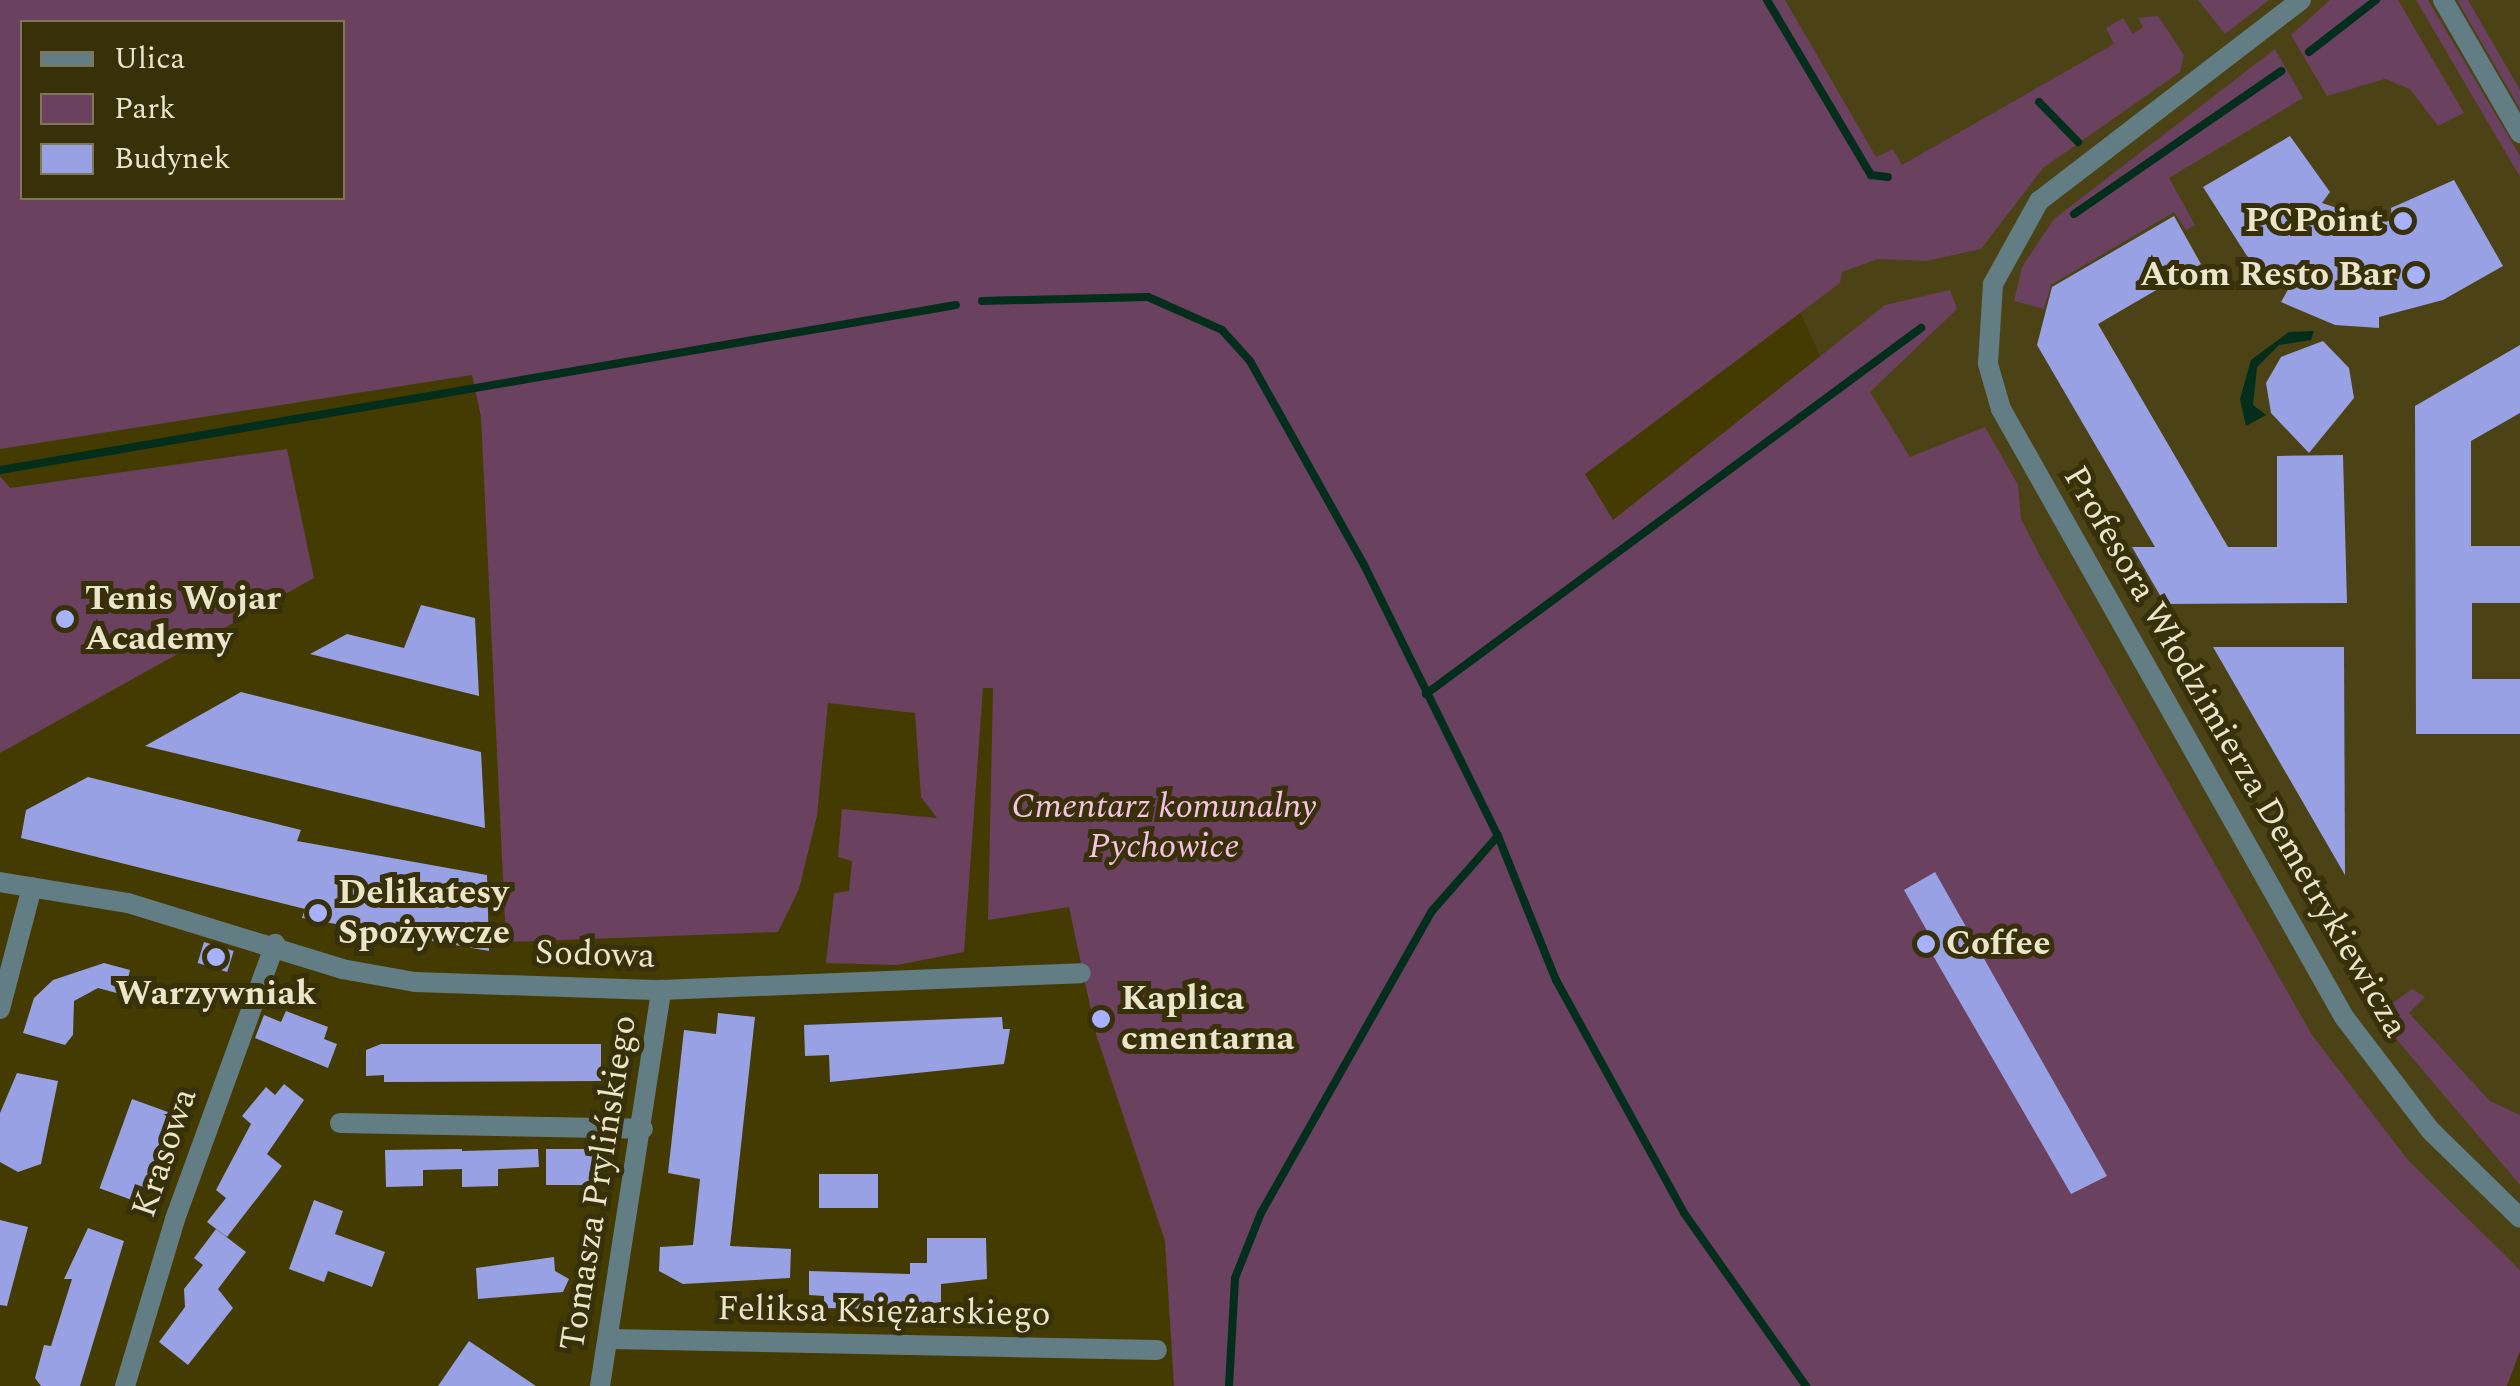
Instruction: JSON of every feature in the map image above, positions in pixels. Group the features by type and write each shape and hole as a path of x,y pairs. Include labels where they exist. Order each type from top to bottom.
{"street":[{"name":"Profesora Włodzimierza Demetrykiewicza","path":"2301,0 2039,201 1993,284 1986,334 2001,408 2344,1017 2431,1132 2520,1218"},
{"path":"2443,0 2520,133"},
{"name":"Sodowa","path":"0,882 128,902 383,979 661,990 1081,973"},
{"path":"0,1009 32,887"},
{"name":"Krasowa","path":"125,1386 175,1219 274,944"},
{"name":"Tomasza Prylińskiego","path":"600,1386 643,1129 661,990"},
{"path":"340,1122 643,1129"},
{"name":"Feliksa Księżarskiego","path":"610,1338 1157,1350"}],"shaded area":[{"path":"1658,0 2520,0 2520,1309 2388,1181 1822,360"},
{"path":"2314,331 2311,340 2279,345 2257,367 2253,405 2266,415 2246,426 2240,399 2251,360 2289,332"}],"green space":[{"name":"Cmentarz komunalny Pychowice","path":"0,0 1785,0 1876,157 1893,149 1902,165 2114,44 2106,28 2123,18 2133,34 2143,27 2138,18 2158,16 2184,55 2180,72 2043,168 1981,249 1926,261 1878,259 1842,272 1840,283 1585,474 1613,520 1885,305 1950,290 1957,309 1870,392 1910,457 1985,427 2018,485 2021,519 2041,558 2312,1035 2408,1160 2520,1270 2520,1351 2507,1386 1174,1386 1165,1241 1096,1034 1069,907 988,920 993,688 983,688 964,952 897,965 826,963 834,893 849,891 852,861 838,857 842,809 937,818 921,797 915,713 828,703 817,816 799,889 778,932 506,942 481,417 472,375 0,449"},
{"path":"2198,0 2269,0 2225,34"},
{"path":"2330,0 2398,0 2464,113 2438,126 2410,89 2385,79 2327,96 2291,35"},
{"path":"2416,0 2428,0 2520,156 2520,177"},
{"path":"2457,0 2468,0 2520,90 2520,109"},
{"path":"2275,49 2303,98 2169,178 2195,225 2186,230 2174,212 2051,285 2044,309 2014,301 2022,267 2054,219"},
{"path":"287,449 314,578 0,753 0,476 10,488"},
{"path":"2412,989 2425,997 2409,1013 2490,1101 2520,1115 2520,1185 2376,1015"}],"building":[{"path":"2290,136 2330,192 2322,203 2358,215 2392,222 2391,208 2454,180 2503,266 2443,300 2379,317 2379,328 2335,325 2281,302 2289,288 2247,256 2203,187"},
{"path":"2174,216 2201,264 2098,324 2228,547 2277,547 2277,456 2343,455 2347,603 2165,604 2132,547 2155,547 2037,345 2052,287"},
{"path":"2323,341 2349,368 2354,398 2309,453 2271,413 2266,383 2281,357"},
{"path":"2520,345 2520,413 2471,441 2471,546 2520,546 2520,603 2472,603 2472,679 2520,679 2520,734 2416,734 2415,406"},
{"path":"421,605 475,618 479,696 310,654 347,634 404,648"},
{"path":"2213,647 2344,647 2345,875"},
{"path":"241,692 481,752 485,828 145,746"},
{"path":"88,777 301,830 297,841 487,875 489,951 302,918 305,909 21,838 26,810"},
{"path":"1935,872 2107,1176 2071,1194 1924,940 1930,936 1904,890"},
{"name":"Warzywniak","path":"204,942 234,951 227,972 198,963"},
{"path":"104,963 130,970 124,995 98,988 74,1001 73,1035 65,1045 23,1033 34,998 53,980"},
{"path":"286,1011 328,1027 324,1039 337,1044 328,1068 255,1038 264,1015 281,1022"},
{"path":"718,1013 755,1017 730,1246 791,1249 790,1278 683,1284 659,1271 660,1247 693,1245 700,1179 668,1173 684,1030 716,1034"},
{"path":"1002,1017 1003,1029 1010,1029 1004,1064 830,1082 829,1055 805,1056 804,1025"},
{"path":"381,1044 601,1044 601,1081 384,1082 384,1075 366,1076 366,1050"},
{"path":"17,1073 58,1081 41,1164 18,1172 0,1162 0,1113"},
{"path":"284,1084 304,1100 267,1154 282,1166 227,1237 207,1222 226,1198 216,1190 251,1124 242,1116 266,1087 275,1095"},
{"path":"132,1099 173,1114 141,1203 100,1188"},
{"path":"462,1149 462,1169 423,1170 423,1186 386,1187 385,1150"},
{"path":"538,1149 539,1167 498,1169 498,1186 462,1187 462,1151"},
{"path":"546,1149 596,1149 596,1185 546,1185"},
{"path":"819,1174 878,1174 878,1208 819,1208"},
{"path":"314,1200 343,1211 335,1234 385,1252 372,1287 328,1271 324,1282 289,1269"},
{"path":"0,1220 28,1227 7,1306 0,1305"},
{"path":"88,1228 124,1241 80,1386 41,1386 35,1378 44,1345 51,1346 72,1279 64,1279"},
{"path":"216,1229 246,1252 218,1289 233,1308 188,1365 159,1342 185,1307 184,1289 203,1265 194,1258"},
{"path":"927,1238 986,1238 987,1279 941,1284 941,1302 879,1309 824,1308 824,1296 809,1295 809,1271 910,1274 910,1263 927,1263"},
{"path":"554,1257 555,1271 569,1279 563,1292 478,1299 476,1268"},
{"path":"469,1341 536,1386 438,1386"}],"waterway":[{"path":"1767,0 1871,175 1888,177"},
{"path":"2309,52 2376,0"},
{"path":"2074,214 2281,71"},
{"path":"2039,102 2078,142"},
{"path":"982,301 1148,297 1222,330 1250,361 1364,565 1498,836 1556,980 1684,1213 1806,1386"},
{"path":"0,470 956,305"},
{"path":"1426,694 1921,328"},
{"path":"1229,1386 1235,1278 1261,1213 1432,911 1498,836"}],"place":[{"name":"PCPoint","path":"2403,221"},
{"name":"Atom Resto Bar","path":"2416,275"},
{"name":"Tenis Wojar Academy","path":"65,619"},
{"name":"Delikatesy Spożywcze","path":"318,913"},
{"name":"Coffee","path":"1926,944"},
{"name":"Warzywniak","path":"216,957"},
{"name":"Kaplica cmentarna","path":"1101,1019"}]}
